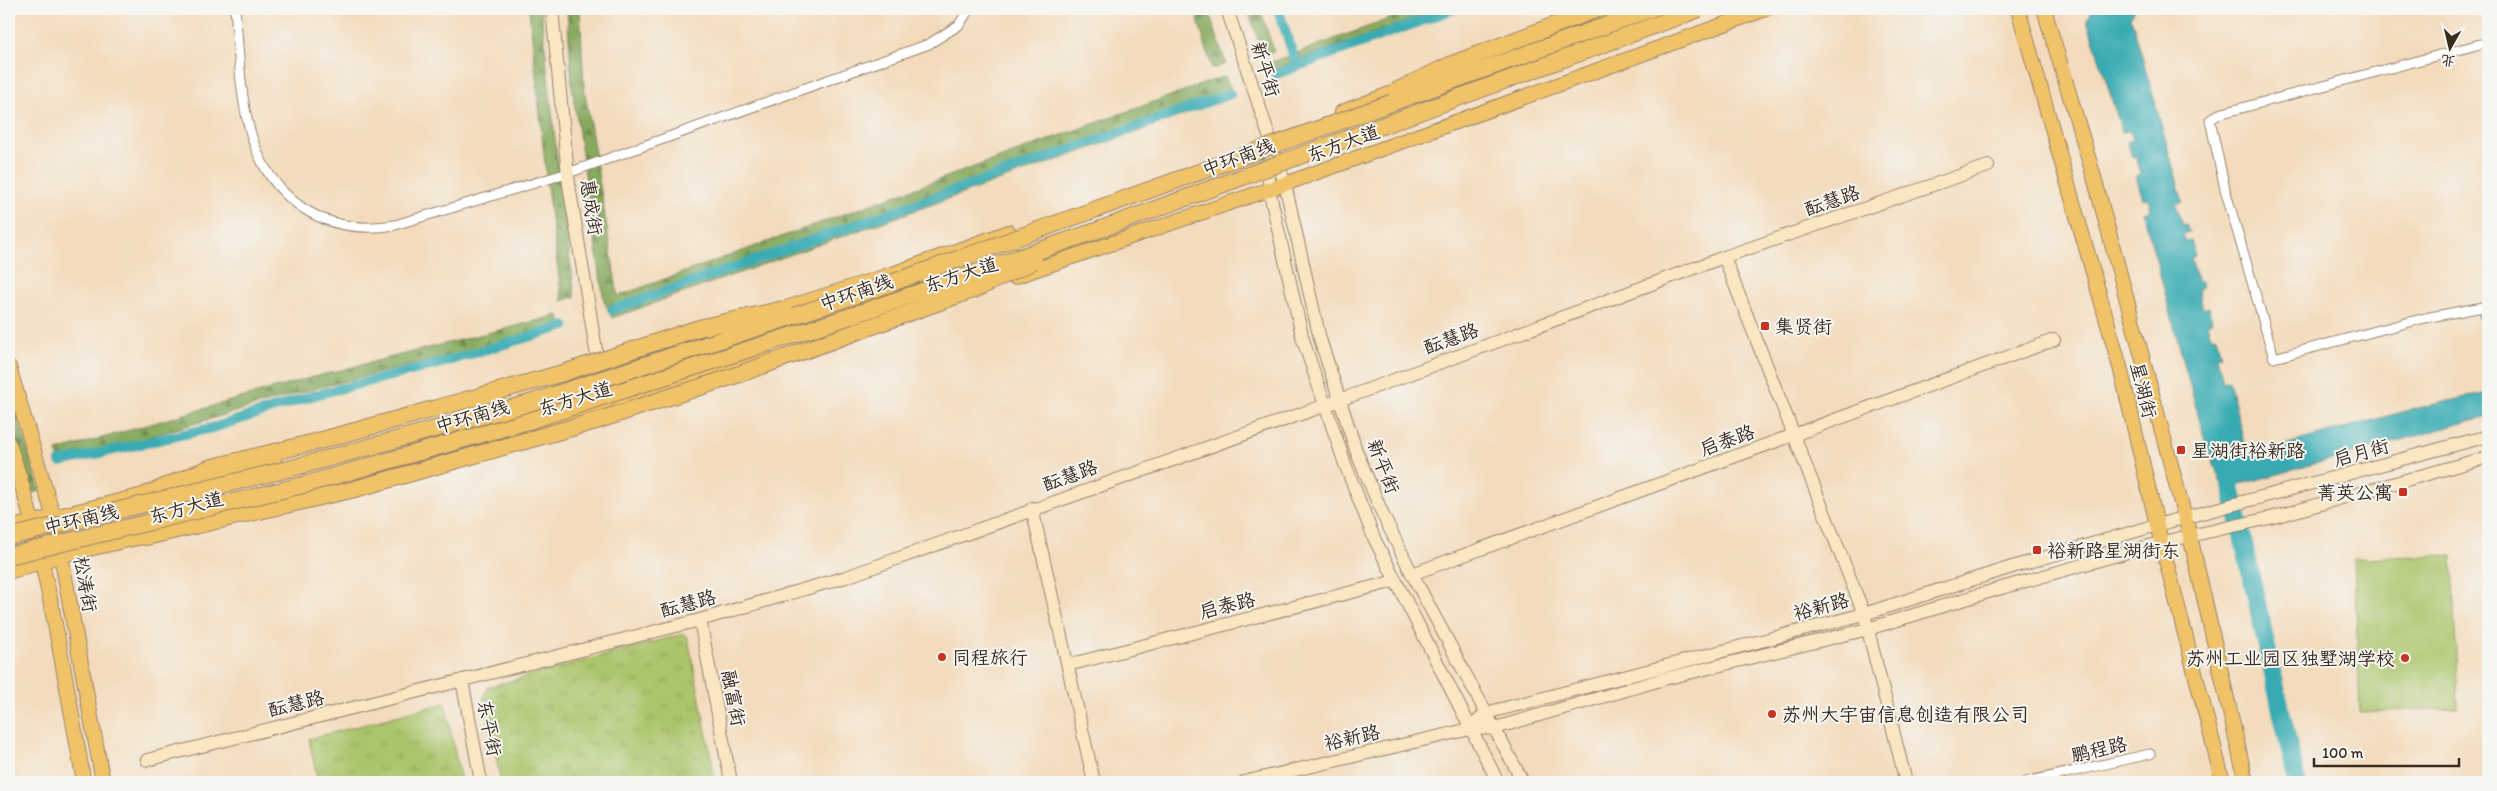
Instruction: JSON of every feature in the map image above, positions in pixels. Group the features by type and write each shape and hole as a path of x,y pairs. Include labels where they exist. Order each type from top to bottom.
{"highway":[{"path":"1328,124 1450,65 1597,9"},
{"name":"中环南线","path":"9,537 296,467 526,404 875,289 1651,9"},
{"name":"中环南线","path":"9,556 303,485 532,420 842,319 1104,228 1699,9"},
{"path":"146,537 354,489 599,420 734,376 978,288 1104,228"},
{"path":"144,495 209,468 315,442 563,372 699,328 875,289"}],"main road":[{"name":"东方大道","path":"9,528 144,495 370,434 597,369 892,274 1268,140 1618,9"},
{"name":"东方大道","path":"9,572 62,555 146,537 395,471 606,409 1084,255 1766,9"},
{"name":"星湖街","path":"2018,9 2120,367 2157,525 2163,542 2223,782"},
{"name":"星湖街","path":"2044,9 2094,177 2190,536 2246,782"},
{"name":"松涛街","path":"9,367 54,518 103,782"},
{"name":"松涛街","path":"10,447 25,491 43,561 84,782"}],"street":[{"path":"236,9 246,115 261,161 283,192 299,206 320,218 355,227 395,225 568,173 929,44 959,25 970,9"},
{"name":"惠成街","path":"552,9 568,173 597,369 606,409"},
{"name":"新平街","path":"1227,9 1268,140 1285,184 1320,339 1357,453 1383,515 1412,574 1524,782"},
{"path":"2488,42 2219,114 2210,120 2225,189 2274,358 2425,318 2486,306 2488,332"},
{"name":"新平街","path":"1268,140 1269,189 1303,340 1324,405 1374,538 1394,581 1498,782"},
{"name":"酝慧路","path":"147,760 700,620 846,577 1032,508 1340,400 1724,257 1988,166"},
{"path":"1724,257 1864,614 1906,782"},
{"name":"启泰路","path":"1412,574 2054,340"},
{"name":"启月街","path":"2185,518 2488,436"},
{"name":"启月街","path":"2190,536 2274,516 2488,458"},
{"path":"1032,508 1094,782"},
{"name":"裕新路","path":"1486,712 1864,614 2012,567 2185,518"},
{"name":"裕新路","path":"1244,782 1470,729 1495,728 1664,679 1868,629 1998,589 2190,536"},
{"name":"启泰路","path":"1068,665 1394,581"},
{"name":"融富街","path":"700,620 732,782"},
{"name":"东平街","path":"462,680 481,782"},
{"path":"1470,729 1486,712"},
{"name":"鹏程路","path":"2026,782 2150,754"}],"green space":[{"path":"529,9 541,9 560,185 575,297 562,301 548,194"},
{"path":"567,9 580,9 584,86 618,296 1225,76 1232,92 1190,113 612,318 604,301 572,87"},
{"path":"1195,9 1208,9 1226,64 1212,69"},
{"path":"1248,9 1260,9 1274,51 1263,56"},
{"path":"1416,9 1439,9 1266,72 1264,65"},
{"path":"559,315 562,329 320,387 59,463 57,451 313,377"},
{"path":"9,386 40,491 32,493 9,418"},
{"path":"2452,555 2458,708 2360,712 2354,558"},
{"path":"683,634 688,638 716,782 501,782 484,697 488,687"},
{"path":"445,703 461,782 318,782 309,739"}],"water":[{"path":"2093,9 2135,9 2131,17 2183,202 2176,204 2182,225 2186,224 2189,232 2183,234 2185,241 2191,240 2195,256 2191,258 2198,282 2201,282 2203,288 2198,290 2203,309 2209,307 2212,321 2207,323 2211,337 2216,336 2221,355 2217,356 2223,382 2229,380 2247,455 2413,409 2488,392 2488,416 2253,481 2231,486 2221,483 2205,441 2143,212 2151,210 2148,198 2143,199 2136,176 2141,174 2136,156 2132,157 2127,142 2132,140 2129,131 2122,132 2087,20"}],"waterway":[{"path":"1278,9 1297,66"},
{"path":"1276,74 1454,9"},
{"path":"612,310 1230,94"},
{"path":"60,462 216,427 315,395 427,367 565,326"},
{"path":"2231,486 2297,782"}],"place":[{"name":"集贤街","path":"1765,326"},
{"name":"星湖街裕新路","path":"2181,450"},
{"name":"菁英公寓","path":"2403,492"},
{"name":"裕新路星湖街东","path":"2037,550"},
{"name":"同程旅行","path":"942,657"},
{"name":"苏州工业园区独墅湖学校","path":"2405,658"},
{"name":"苏州大宇宙信息创造有限公司","path":"1772,714"}]}
